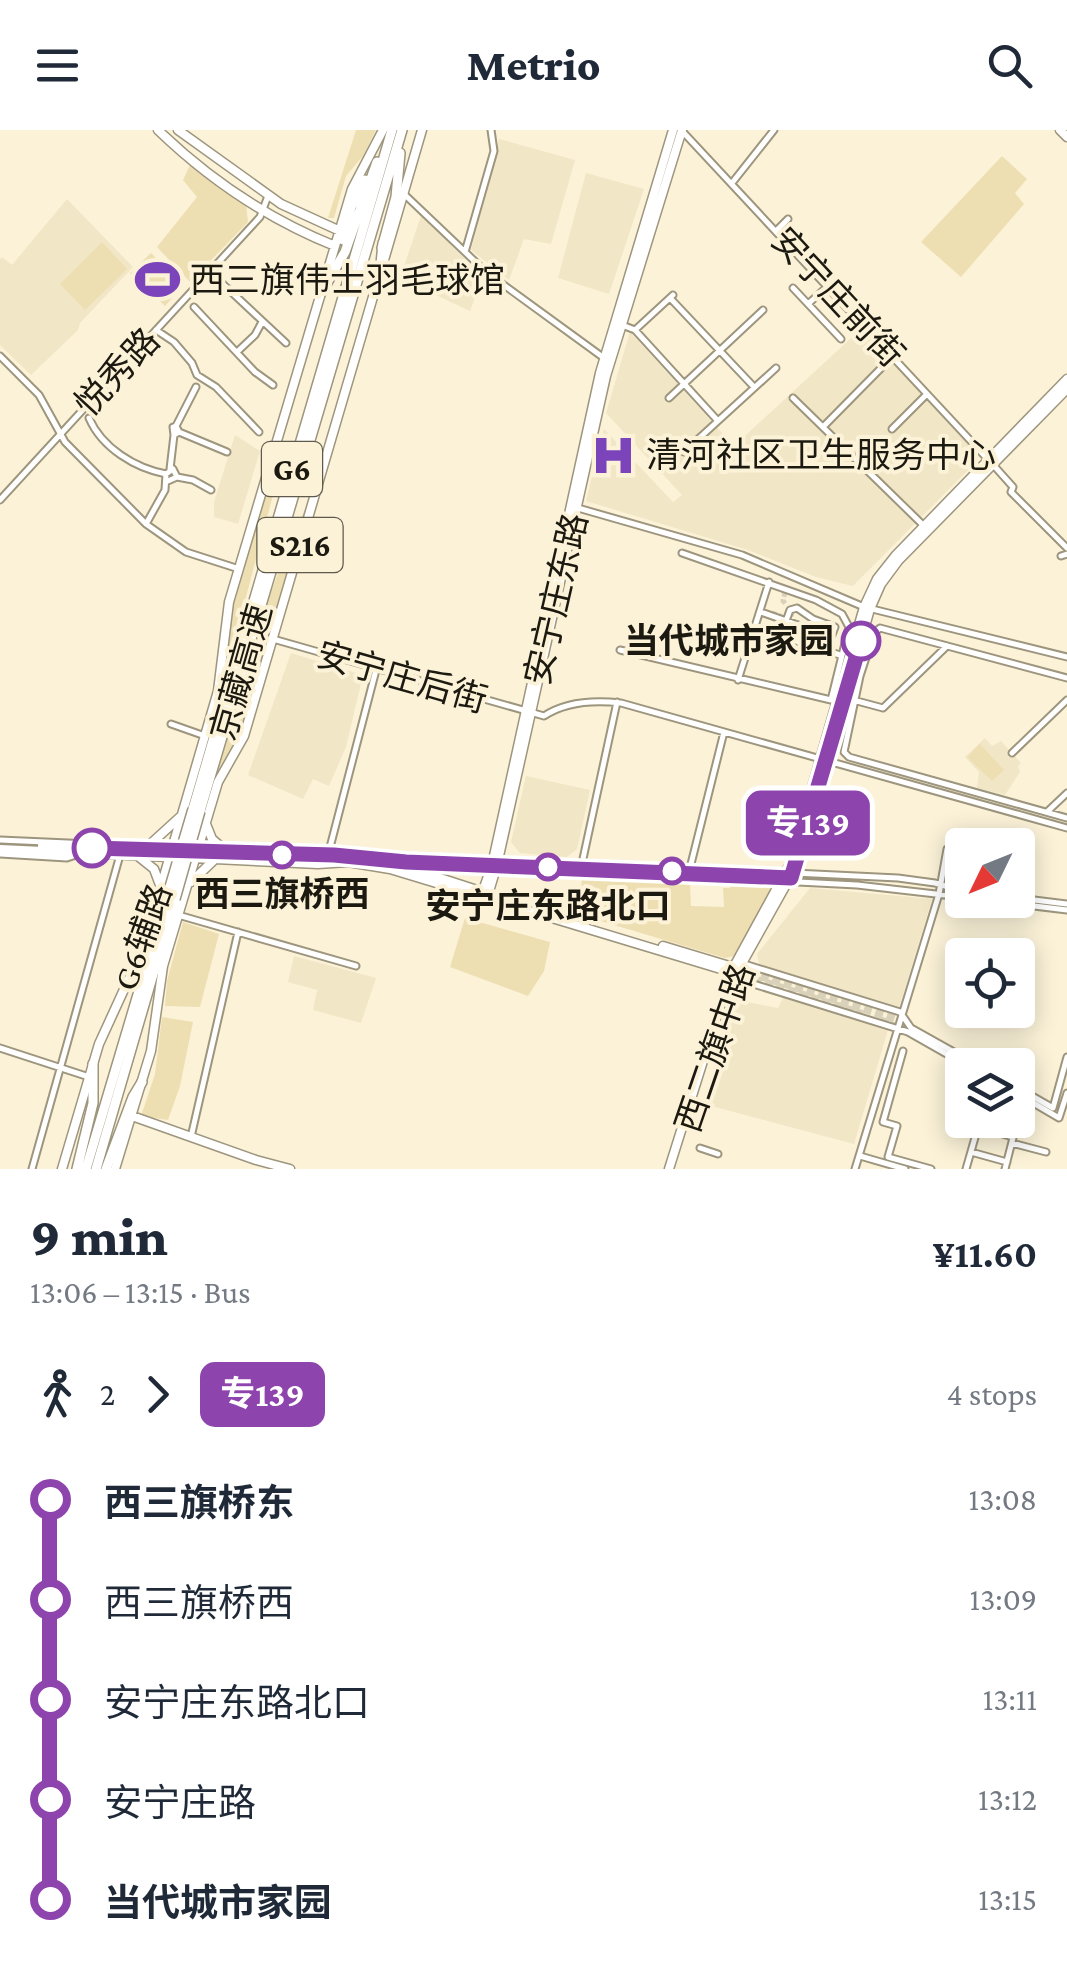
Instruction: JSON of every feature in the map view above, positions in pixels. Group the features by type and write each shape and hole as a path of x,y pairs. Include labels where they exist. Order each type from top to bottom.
{"highway":[{"name":"京藏高速","path":"194,811 402,130"},
{"path":"382,248 396,196 402,130"},
{"name":"京藏高速","path":"194,811 388,132"},
{"path":"322,292 345,252 388,132"},
{"path":"380,276 393,160"},
{"name":"G6","path":"96,1169 194,811"},
{"name":"G6","path":"86,1169 172,894"},
{"path":"77,1169 93,1103 93,1064"},
{"path":"106,1169 142,1082"}],"main road":[{"path":"158,130 263,212 335,246"},
{"path":"178,130 268,196 340,231"},
{"name":"G6辅路","path":"115,1169 151,1052 163,966 178,915 172,894 171,854 194,811 244,736 422,130"},
{"name":"安宁庄东路","path":"485,895 608,361 673,130"},
{"name":"安宁庄东路","path":"527,712 608,361 681,130"},
{"path":"1060,130 1067,137"},
{"name":"G6辅路","path":"62,1169 104,1030 172,894 196,855 194,811 206,736 220,683 226,616 355,182 388,132"},
{"path":"249,202 260,193 258,189"},
{"path":"273,218 281,204"},
{"path":"323,241 327,240 328,226"},
{"path":"842,700 846,656 884,568 1056,396 1067,379"},
{"path":"1056,396 1067,389"},
{"path":"842,700 867,608 898,561 990,462"},
{"name":"西二旗中路","path":"672,1169 736,970 788,875 842,700"},
{"path":"0,848 120,855 147,848 194,811 212,839 231,853"},
{"path":"0,848 147,848 171,854 231,853 348,862 390,869 485,895 736,970"},
{"path":"147,848 171,854"},
{"path":"147,848 144,860 172,894 205,866 220,859"},
{"path":"196,855 220,859 494,865"},
{"path":"381,860 485,895"},
{"path":"132,1116 256,1165 290,1169"}],"street":[{"path":"465,252 494,151 491,130"},
{"name":"安宁庄前街","path":"681,130 1014,488 1012,492 1065,553"},
{"path":"732,183 774,130"},
{"path":"404,194 486,272 608,361"},
{"name":"悦秀路","path":"0,500 263,212 268,196"},
{"path":"776,231 788,219"},
{"path":"210,272 286,344"},
{"path":"808,304 828,286"},
{"path":"794,288 841,339"},
{"path":"635,330 672,296 754,387"},
{"path":"194,307 265,382 273,385"},
{"path":"669,398 763,310"},
{"path":"237,352 256,335 262,322"},
{"path":"621,325 635,330 718,421"},
{"path":"156,330 184,352 197,375 196,387"},
{"path":"0,356 39,395 60,435 146,524 186,552 239,570"},
{"path":"823,427 893,356"},
{"path":"684,452 776,368"},
{"path":"197,375 259,432"},
{"path":"146,524 157,510 176,431 204,378"},
{"path":"892,429 928,394"},
{"path":"1056,396 1067,406"},
{"path":"793,398 924,526"},
{"path":"89,418 107,444 121,455 147,470 193,480 211,490"},
{"path":"176,431 227,452"},
{"path":"577,508 742,555 867,608 1067,657"},
{"path":"682,553 769,582 842,614 849,627 846,656 752,627"},
{"path":"738,680 769,582"},
{"path":"761,611 790,619 826,633 829,624 797,608 790,610 790,619 790,639"},
{"path":"761,611 772,613"},
{"path":"803,626 807,614"},
{"path":"1067,678 880,628 842,700 844,752 849,757 1067,818"},
{"name":"安宁庄后街","path":"273,639 544,716 556,708 617,702 1067,828"},
{"path":"620,650 738,680 883,708 947,646"},
{"path":"329,859 376,670"},
{"path":"1012,753 1067,700"},
{"path":"581,868 617,702"},
{"path":"172,724 206,736"},
{"path":"689,872 724,732"},
{"path":"1047,812 1067,792"},
{"path":"32,1169 120,855"},
{"path":"855,1169 900,1012 942,886 945,864"},
{"path":"494,865 860,874 945,887"},
{"path":"788,875 798,882 945,894"},
{"path":"1035,901 1067,907"},
{"path":"1035,904 1067,907"},
{"path":"178,915 356,966"},
{"path":"191,1137 238,932"},
{"path":"736,970 900,1012 912,1028 947,1048"},
{"path":"736,970 908,1032 945,1053"},
{"path":"0,1048 89,1077"},
{"path":"903,1051 883,1122 897,1126 888,1157 931,1169"},
{"path":"1036,1101 1053,1108 1067,1057"},
{"path":"1036,1101 1059,1118 1067,1093"},
{"path":"875,1096 889,1100"},
{"path":"966,1169 975,1138"},
{"path":"1008,1138 1046,1152"},
{"path":"1006,1166 1012,1140"},
{"path":"700,1148 718,1154"},
{"path":"971,1152 1017,1169"},
{"path":"858,1156 905,1169"}],"shaded area":[{"path":"356,130 376,130 363,156 346,176 334,218 328,218"},
{"path":"499,139 575,160 551,244 524,239 509,280 471,250"},
{"path":"1002,156 1027,179 1015,193 1024,204 961,277 921,242"},
{"path":"191,163 246,203 248,222 190,282 157,247 197,197 183,180"},
{"path":"586,173 644,189 609,294 558,278"},
{"path":"67,199 133,267 80,323 78,330 31,375 0,345 0,259 12,265"},
{"path":"421,216 483,277 470,311 400,278"},
{"path":"102,242 127,269 85,310 60,284"},
{"name":"西三旗伟士羽毛球馆","path":"151,253 183,286 165,306 130,273"},
{"path":"862,328 978,453 975,463 853,586 586,501 604,429 673,502 682,495 606,413 630,332 734,446"},
{"path":"235,435 260,451 238,524 214,517 214,502"},
{"path":"275,453 273,495 224,680 231,605"},
{"path":"308,503 239,735 210,790 265,608"},
{"path":"291,653 363,675 346,747 329,786 313,779 303,799 248,775"},
{"path":"985,738 992,746 1001,741 1021,763 1020,772 1005,795 977,788 979,772 965,757"},
{"path":"980,744 1004,770 992,781 967,757"},
{"path":"526,776 590,790 577,849 567,857 520,853 511,842"},
{"path":"582,880 690,884 691,906 724,907 723,888 730,888 731,884 768,884 772,892 734,956 725,958 577,914"},
{"path":"810,888 932,899 898,1011 760,967 757,954"},
{"path":"465,918 550,942 544,971 528,996 450,967"},
{"path":"183,922 219,934 200,1007 165,1006 167,981"},
{"path":"294,956 376,978 361,1023 313,1010 317,990 288,982"},
{"path":"784,996 888,1030 854,1144 704,1104 737,1000 778,1008"},
{"path":"162,1017 193,1022 180,1086 168,1120 141,1116 155,1074"}],"tunnel":[{"path":"785,592 783,601 787,605"},
{"path":"772,613 781,616"},
{"path":"738,969 908,1023"},
{"path":"742,975 862,1014"},
{"path":"880,1020 913,1033"}],"bus line":[{"name":"专139","path":"92,848 334,855 406,862 791,878 861,641"}],"place":[{"name":"西三旗伟士羽毛球馆","path":"157,280"},
{"name":"清河社区卫生服务中心","path":"613,455"},
{"name":"当代城市家园","path":"861,641"},
{"name":"西三旗桥西","path":"282,855"},
{"name":"安宁庄东路北口","path":"548,867"}]}
